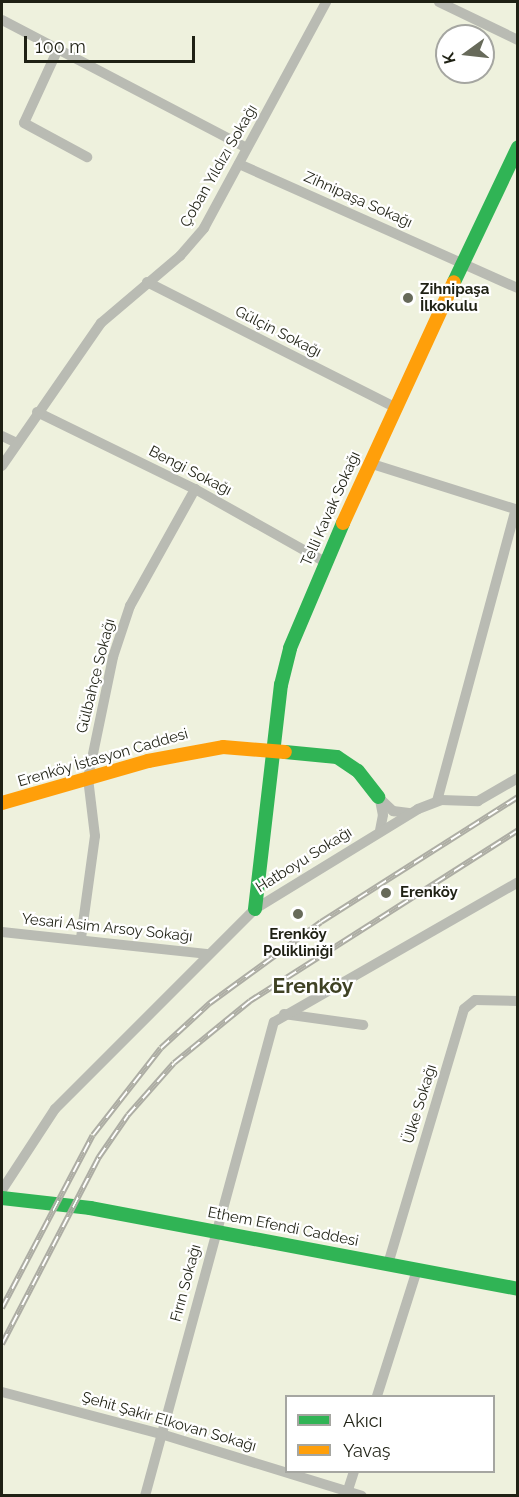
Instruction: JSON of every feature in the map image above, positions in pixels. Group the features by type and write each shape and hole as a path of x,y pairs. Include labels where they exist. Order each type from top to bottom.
{"street":[{"name":"Çoban Yıldızı Sokağı","path":"2,466 37,412 101,323 180,256 201,232 326,2"},
{"path":"439,2 518,40"},
{"path":"2,20 247,148"},
{"path":"58,49 24,123 87,157"},
{"name":"Telli Kavak Sokağı","path":"255,909 273,749 288,655 325,562 369,463 518,147"},
{"name":"Zihnipaşa Sokağı","path":"239,164 518,288"},
{"name":"Gülçin Sokağı","path":"147,282 396,408"},
{"name":"Bengi Sokağı","path":"37,412 195,489 325,562"},
{"path":"2,436 17,443"},
{"path":"369,463 517,509 437,801 475,802 518,778"},
{"name":"Gülbahçe Sokağı","path":"81,938 95,836 88,778 113,657 130,606 195,489"},
{"name":"Erenköy İstasyon Caddesi","path":"2,803 202,748 273,749 342,759 358,771 378,797"},
{"path":"378,797 393,810 410,813"},
{"path":"378,797 383,815 380,830"},
{"name":"Hatboyu Sokağı","path":"2,1190 55,1109 255,909 380,830 437,801"},
{"path":"283,1014 518,882"},
{"name":"Yesari Asim Arsoy Sokağı","path":"2,932 81,938 209,954"},
{"name":"Ülke Sokağı","path":"388,1264 465,1007 475,1000 518,1001"},
{"path":"283,1014 363,1025"},
{"name":"Fırın Sokağı","path":"145,1496 269,1037 274,1022 283,1014"},
{"name":"Ethem Efendi Caddesi","path":"2,1198 90,1208 518,1289"},
{"path":"377,1395 417,1270"},
{"name":"Şehit Şakir Elkovan Sokağı","path":"2,1392 161,1434 362,1496"},
{"path":"347,1493 354,1473"}],"railway":[{"path":"2,1308 93,1135 161,1048 210,1003 321,922 518,797"},
{"path":"2,1344 99,1157 128,1115 174,1063 250,1001 518,830"}],"traffic: fast":[{"path":"454,282 518,147"},
{"path":"255,909 281,685 290,648 343,523"},
{"path":"285,752 337,757 358,771 378,797"},
{"path":"2,1198 90,1208 518,1289"}],"traffic: slow":[{"path":"343,523 454,282"},
{"path":"2,803 148,761 223,747 285,752"}],"place":[{"name":"Zihnipaşa İlkokulu","path":"408,298"},
{"name":"Erenköy","path":"386,893"},
{"name":"Erenköy Polikliniği","path":"298,914"}],"district":[{"name":"Erenköy","path":"313,986"}]}
